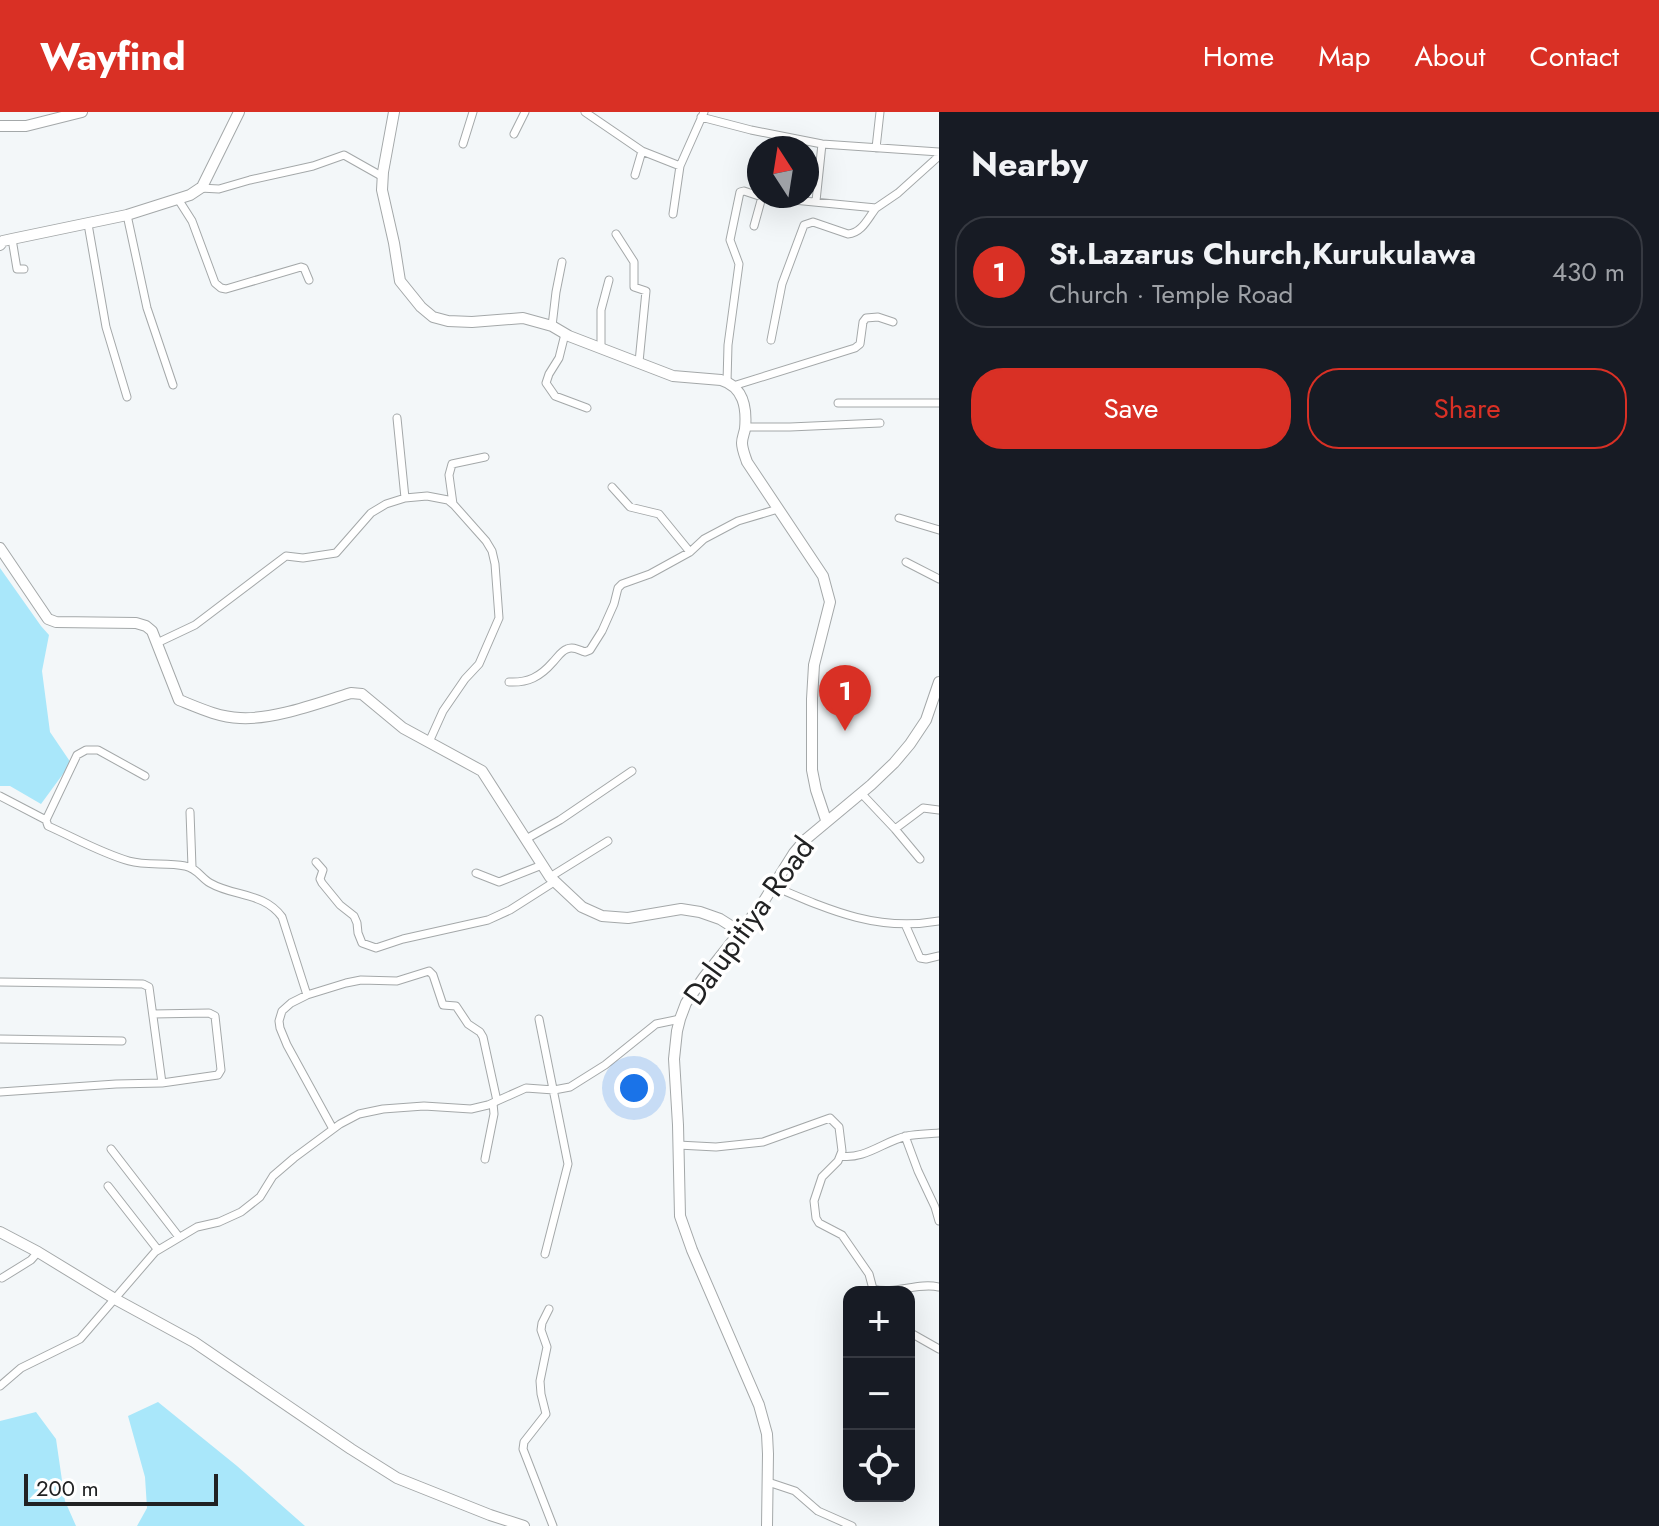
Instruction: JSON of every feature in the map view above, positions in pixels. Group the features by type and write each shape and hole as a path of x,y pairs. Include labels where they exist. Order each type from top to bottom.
{"street":[{"path":"0,126 26,126 82,112"},
{"path":"0,245 3,241 127,215 190,195 200,188 239,112"},
{"path":"394,112 382,190 400,281 433,317 472,322 523,318 552,326 601,349 673,376 730,384 855,348 860,344 866,318 878,317 893,322"},
{"path":"463,144 473,112"},
{"path":"514,134 525,112"},
{"path":"585,112 642,151 680,166"},
{"path":"876,148 880,112"},
{"path":"673,214 680,166 703,115 751,130 822,144 939,154"},
{"path":"819,172 822,144"},
{"path":"635,175 642,151"},
{"path":"771,340 782,284 804,225 813,222 854,234 876,208 898,193 939,154"},
{"path":"200,188 219,189 313,166 344,155 383,177"},
{"path":"747,192 740,192 731,234 731,246 739,264 728,345 730,384 742,396 745,407 742,444 747,462 823,576 830,602 819,637 812,699 812,770 826,820"},
{"path":"178,199 192,221 215,283 221,288 301,267 309,280"},
{"path":"819,201 876,208"},
{"path":"754,226 759,208"},
{"path":"127,215 147,308 173,385"},
{"path":"88,224 106,327 127,397"},
{"path":"616,234 634,262 634,287 646,291 639,362"},
{"path":"12,239 17,269 24,269"},
{"path":"552,326 562,262"},
{"path":"601,349 601,310 609,280"},
{"path":"565,334 559,358 546,383 555,396 587,408"},
{"path":"838,403 939,403"},
{"path":"397,418 405,498"},
{"path":"745,427 880,423"},
{"path":"454,505 449,475 452,464 485,457"},
{"path":"612,487 630,507 659,514 690,552"},
{"path":"157,643 195,625 280,559 336,553 371,513 386,504 427,496 448,500 492,551 499,618 479,664 443,711 429,742"},
{"path":"509,682 523,683 534,679 546,671 565,649 590,650 602,631 622,584 650,574 738,521 778,509"},
{"path":"899,518 939,530"},
{"path":"1,550 48,619 56,622 136,623 152,631 179,700 213,714 241,718 281,714 351,693 362,694 403,728 482,771 552,880 582,907 602,916 628,918 681,909 720,919 739,931"},
{"path":"906,562 939,579"},
{"name":"Dalupitiya Road","path":"767,1526 767,1434 759,1405 680,1216 674,1059 680,1019 686,1003 762,904 794,853 826,820 894,763 934,713 939,682"},
{"path":"145,776 98,750 86,750 77,755 46,820 48,826 125,860 192,867 208,882 261,899 275,908 282,917 307,995"},
{"path":"526,839 632,771"},
{"path":"861,793 920,859"},
{"path":"0,796 46,820"},
{"path":"895,829 923,808 939,810"},
{"path":"190,812 192,867"},
{"path":"316,862 323,870 320,879 340,905 354,916 362,943 376,948 488,920 510,910 608,841"},
{"path":"476,873 499,882 542,865"},
{"path":"773,886 853,918 905,924 939,921"},
{"path":"905,924 920,958 939,956"},
{"path":"333,1129 287,1045 280,1028 282,1011 307,995 361,980 397,981 429,971 443,1005 456,1006 468,1024 483,1037 495,1102 485,1159"},
{"path":"0,982 143,984 149,987 162,1083"},
{"path":"0,1092 162,1083 218,1075 221,1070 215,1016 209,1013 153,1014"},
{"path":"539,1019 568,1164 545,1254"},
{"path":"0,1386 21,1368 80,1339 158,1250 197,1227 241,1212 260,1197 273,1176 314,1141 359,1114 424,1106 471,1109 526,1088 554,1090 570,1087 605,1065 656,1024 680,1019"},
{"path":"0,1039 122,1041"},
{"path":"678,1145 716,1147 763,1142 830,1118 839,1127 842,1151 838,1161 822,1177 814,1201 816,1218 819,1223 842,1235 869,1274 871,1286"},
{"path":"840,1156 850,1158 864,1154 905,1136 939,1133"},
{"path":"905,1136 939,1221"},
{"path":"111,1149 179,1237"},
{"path":"108,1186 158,1250"},
{"path":"0,1232 194,1342 397,1478 524,1526"},
{"path":"2,1278 38,1252"},
{"path":"915,1287 939,1287"},
{"path":"549,1309 541,1330 547,1347 540,1381 546,1414 524,1442 523,1449 553,1526"},
{"path":"915,1335 939,1349"},
{"path":"768,1482 795,1491 818,1511 852,1526"}],"shaded area":[{"path":"0,568 49,635 42,671 50,732 71,763 41,804 10,786 0,786"},
{"path":"158,1402 305,1526 137,1526 147,1508 145,1477 128,1416"},
{"path":"36,1412 56,1439 65,1501 76,1526 0,1526 0,1421"}],"place":[{"name":"St.Lazarus Church,Kurukulawa","path":"845,731"}]}
